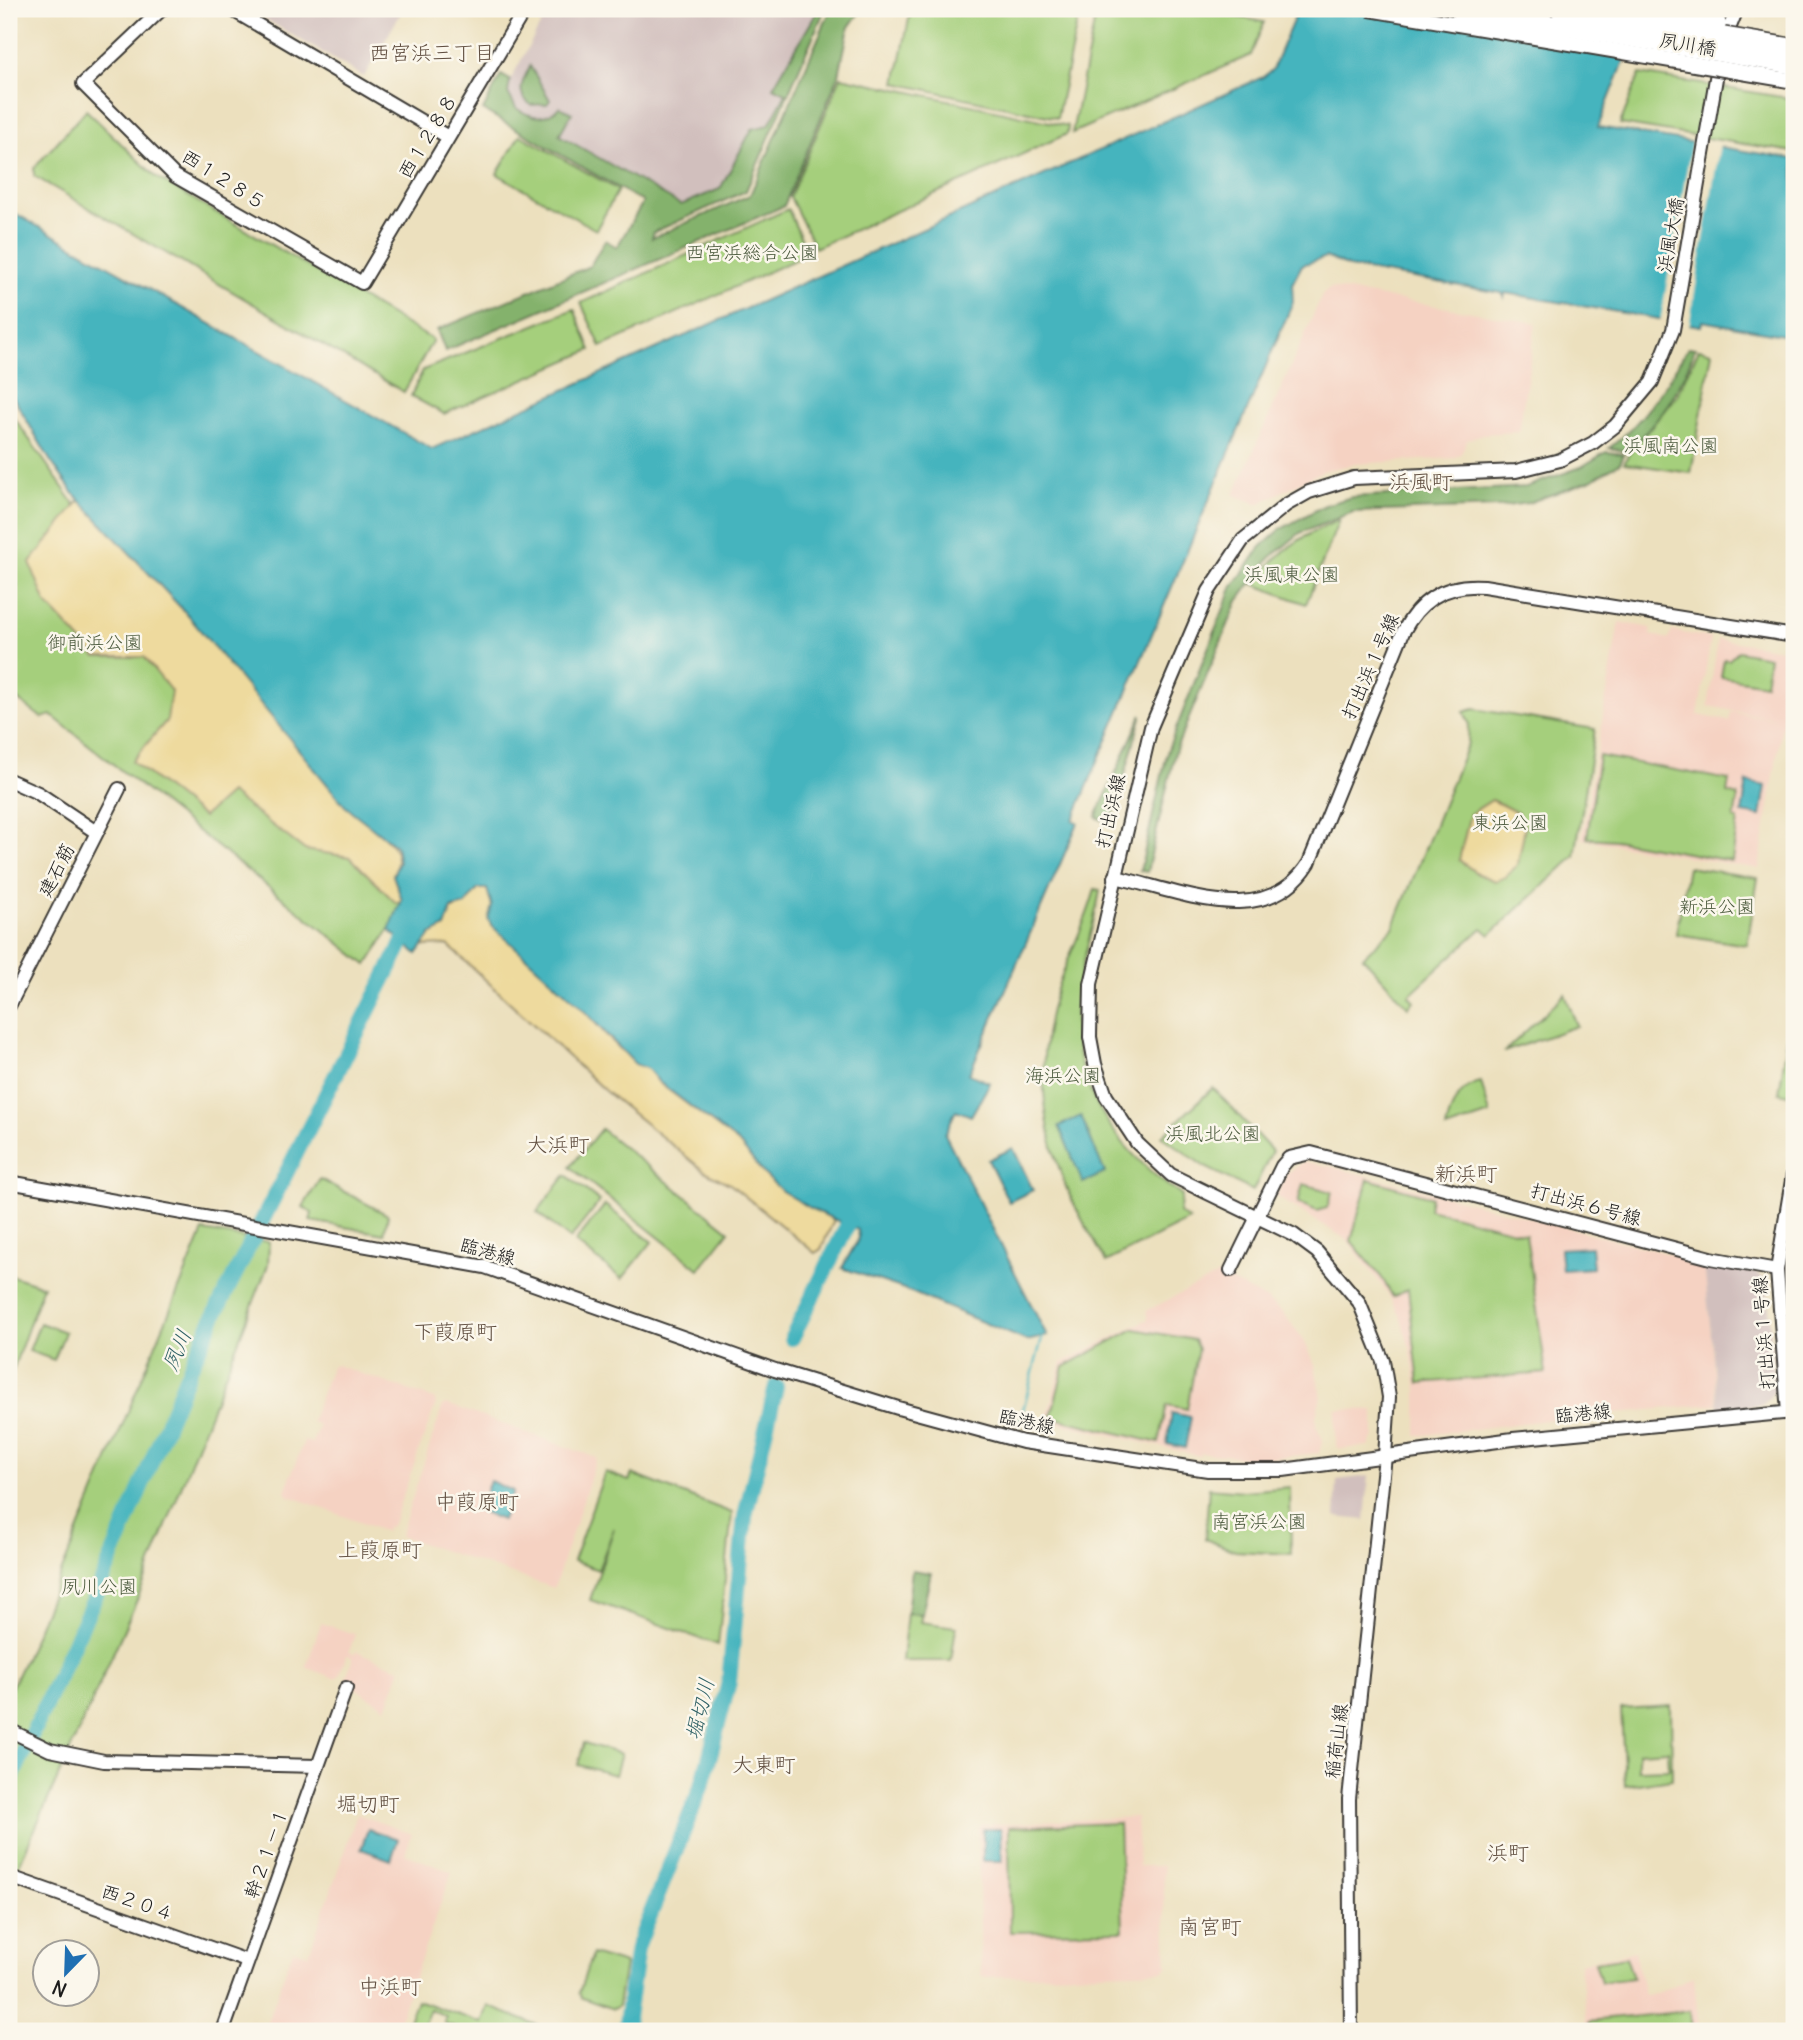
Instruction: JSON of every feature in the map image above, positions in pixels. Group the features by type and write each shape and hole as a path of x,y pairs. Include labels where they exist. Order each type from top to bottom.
{"highway":[{"path":"1460,9 1794,65"},
{"path":"1559,9 1794,45"},
{"path":"1642,9 1794,45"}],"main road":[{"name":"夙川橋","path":"1369,9 1794,81"}],"street":[{"name":"西１２８５","path":"162,9 83,84 175,176 362,283"},
{"path":"231,9 448,137"},
{"name":"西１２８８","path":"362,283 525,9"},
{"name":"浜風大橋","path":"1662,362 1673,330 1721,49 1737,9"},
{"name":"打出浜線","path":"1385,1456 1389,1397 1387,1379 1378,1343 1359,1302 1317,1252 1294,1235 1171,1175 1137,1143 1106,1096 1095,1064 1089,1010 1100,941 1143,755 1161,700 1209,591 1243,540 1286,505 1343,481 1403,474 1516,471 1560,460 1593,443 1623,418 1647,390 1662,362"},
{"name":"打出浜１号線","path":"1115,877 1200,898 1238,903 1266,899 1293,884 1309,863 1412,614 1427,600 1447,589 1466,584 1484,586 1794,636"},
{"path":"9,780 38,793 96,832"},
{"name":"建石筋","path":"9,1006 119,789"},
{"name":"打出浜６号線","path":"1231,1270 1282,1166 1289,1158 1311,1153 1711,1258 1777,1270"},
{"name":"打出浜１号線","path":"1791,1413 1777,1270 1794,1168"},
{"name":"臨港線","path":"9,1182 485,1267 775,1370 1023,1442 1182,1467 1241,1472 1283,1470 1513,1439 1791,1413"},
{"name":"稲荷山線","path":"1351,2031 1349,1799 1385,1456"},
{"name":"幹２１－１","path":"223,2031 346,1688"},
{"path":"12,1732 41,1747 104,1761 318,1766"},
{"name":"西２０４","path":"16,1879 247,1961"}],"shaded area":[{"path":"248,9 397,9 402,11 364,77"},
{"path":"549,9 819,9 774,86 786,93 769,125 752,129 720,189 681,205 499,101"},
{"path":"1331,288 1536,323 1519,432 1482,434 1467,440 1461,454 1454,458 1355,464 1323,471 1258,504 1234,495 1323,293"},
{"path":"1619,622 1651,628 1651,635 1669,639 1672,631 1711,638 1698,715 1729,721 1731,712 1783,720 1759,869 1582,839"},
{"path":"1718,639 1794,651 1783,720 1708,706"},
{"path":"1304,1162 1329,1166 1704,1263 1717,1404 1571,1417 1417,1436 1417,1390 1411,1351 1400,1316 1387,1292 1347,1240 1276,1196 1287,1173"},
{"path":"1704,1263 1756,1272 1767,1281 1775,1390 1763,1405 1718,1408"},
{"path":"1218,1275 1266,1299 1283,1313 1304,1340 1315,1365 1321,1397 1316,1416 1316,1425 1323,1440 1319,1453 1260,1459 1201,1453 1200,1456 1046,1420 1062,1363 1148,1319 1146,1311"},
{"path":"336,1365 434,1399 436,1403 392,1526 387,1527 386,1532 287,1495 285,1491 304,1441 312,1443 319,1425 311,1422 331,1367"},
{"path":"447,1404 597,1458 554,1588 400,1536 443,1405"},
{"path":"1336,1409 1374,1410 1374,1436 1369,1446 1340,1449 1336,1446"},
{"path":"1369,1476 1365,1520 1335,1517 1337,1480"},
{"path":"321,1623 355,1634 349,1652 355,1654 356,1651 401,1669 386,1708 348,1683 346,1678 353,1657 347,1655 339,1676 334,1678 306,1667"},
{"path":"357,1814 412,1834 405,1854 452,1872 395,2031 264,2031 293,1950 309,1954"},
{"path":"1136,1817 1139,1866 1163,1866 1167,1967 1163,1971 981,1975 978,1829 981,1825"},
{"path":"1635,1951 1644,1995 1656,1994 1694,1976 1699,2031 1588,2031 1580,1963"}],"green space":[{"path":"819,9 825,9 746,191 654,232 652,238 750,195 831,9 862,9 849,27 839,75 784,206 445,351 437,330 590,266 605,240 617,247 643,202 483,110 501,75 510,80 508,93 516,108 538,116 549,114 560,107 572,113 559,135 681,205 720,189 752,129 769,125 786,93 773,87"},
{"path":"911,9 1058,9 1079,13 1057,118 896,83"},
{"path":"1097,9 1196,9 1264,22 1251,55 1072,133"},
{"path":"530,66 550,100 547,104 531,105 523,96 521,87"},
{"path":"1640,74 1794,99 1794,152 1620,124"},
{"path":"841,77 1068,126 1067,134 815,248 790,197"},
{"path":"86,110 156,177 433,340 404,392 34,176 34,168"},
{"path":"520,135 618,190 596,230 497,174"},
{"name":"西宮浜総合公園","path":"788,209 808,254 601,347 581,303"},
{"path":"574,309 591,350 444,414 411,396 423,370"},
{"path":"1688,347 1695,348 1684,377 1658,418 1625,451 1609,448 1644,414"},
{"name":"浜風南公園","path":"1699,349 1712,352 1691,473 1624,463 1677,395"},
{"name":"御前浜公園","path":"13,416 75,505 80,500 402,900 389,930 367,965 51,715 42,718 9,693 9,599 17,585 9,577 9,420"},
{"path":"1606,452 1624,454 1620,463 1589,481 1528,503 1499,507 1353,512 1300,533 1270,558 1238,601 1176,749 1147,872 1140,871 1168,749 1232,588 1261,547 1281,529 1325,505 1352,497 1526,487 1581,467"},
{"name":"浜風東公園","path":"1339,520 1306,604 1253,584 1272,562 1291,546"},
{"path":"1738,651 1769,657 1765,684 1721,677 1724,659 1729,660"},
{"name":"東浜公園","path":"1474,709 1595,729 1575,856 1490,935 1482,928 1409,995 1414,1001 1408,1007 1363,957 1393,928 1468,743 1469,723 1464,712"},
{"path":"1142,714 1111,824 1096,817"},
{"path":"1599,756 1729,780 1727,793 1738,796 1734,819 1738,820 1732,861 1615,840 1587,838"},
{"name":"新浜公園","path":"1688,867 1758,878 1747,945 1676,934"},
{"name":"海浜公園","path":"1095,889 1100,890 1077,995 1075,1026 1079,1056 1100,1110 1136,1157 1182,1196 1179,1213 1189,1220 1106,1262 1066,1187 1051,1139 1044,1089 1050,1014 1061,976"},
{"path":"1565,994 1577,1026 1504,1052"},
{"path":"1794,1017 1794,1096 1779,1093 1790,1021"},
{"path":"1481,1082 1490,1114 1446,1129 1450,1113 1461,1093 1473,1084"},
{"name":"浜風北公園","path":"1213,1088 1272,1151 1253,1191 1205,1167 1162,1136"},
{"path":"601,1129 729,1231 699,1269 570,1167"},
{"path":"566,1175 600,1201 570,1239 537,1212"},
{"path":"320,1179 388,1215 384,1234 310,1221 312,1213 303,1207"},
{"path":"1368,1179 1431,1197 1429,1209 1526,1234 1546,1373 1419,1383 1408,1289 1393,1297 1382,1278 1351,1241"},
{"path":"1303,1184 1332,1192 1327,1208 1317,1211 1298,1203"},
{"path":"605,1205 652,1242 622,1279 575,1242"},
{"name":"夙川公園","path":"203,1231 269,1242 268,1265 137,1600 9,1887 9,1692"},
{"path":"9,1275 43,1286 9,1381"},
{"path":"40,1323 65,1332 54,1360 29,1351"},
{"path":"1134,1329 1194,1340 1198,1349 1187,1409 1167,1405 1159,1443 1051,1417 1064,1367"},
{"path":"605,1472 629,1481 632,1474 732,1513 718,1645 590,1600 614,1528 598,1570 573,1561"},
{"name":"南宮浜公園","path":"1290,1487 1291,1554 1235,1551 1205,1539 1209,1488 1244,1491"},
{"path":"912,1570 931,1573 922,1614 907,1613"},
{"path":"907,1613 922,1614 920,1622 956,1627 951,1661 902,1661"},
{"path":"1671,1706 1672,1779 1625,1786 1621,1709","holes":["1668,1750 1669,1769 1638,1770 1638,1752"]},
{"path":"584,1743 621,1754 615,1775 578,1765"},
{"path":"1119,1823 1123,1931 1010,1932 1009,1827"},
{"path":"592,1954 625,1964 618,2006 613,2009 582,1998 579,1993"},
{"path":"1626,1957 1633,1978 1601,1982 1595,1962"},
{"path":"417,2000 482,2023 488,2006 552,2031 456,2031 457,2028 444,2023 446,2016 430,2009 421,2031 405,2031"},
{"path":"1690,2011 1692,2031 1591,2031 1590,2021"}],"sand":[{"path":"80,500 186,613 371,826 389,842 396,852 393,875 402,900 396,903 350,857 305,850 230,793 203,817 132,761 167,720 171,691 144,657 96,657 46,603 30,563"},
{"path":"1492,800 1518,813 1525,827 1518,864 1506,877 1495,881 1478,874 1459,860 1470,814"},
{"path":"478,889 487,889 492,906 489,919 578,1004 619,1049 648,1068 659,1083 739,1143 782,1191 834,1220 821,1249 815,1253 730,1184 704,1171 605,1091 448,945 423,946 431,935 445,927 449,910 465,905"}],"water":[{"path":"1298,9 1645,9 1598,127 1794,159 1794,337 1702,321 1701,326 1505,293 1504,298 1502,293 1349,267 1326,257 1302,265 1292,284 1293,302 1073,820 1078,823 969,1074 990,1083 971,1116 956,1110 945,1134 1047,1336 1027,1341 904,1289 842,1268 859,1238 858,1230 814,1210 782,1191 739,1143 659,1082 648,1069 635,1064 578,1004 492,926 488,919 492,906 487,889 478,889 465,905 452,908 445,927 431,935 417,954 389,930 402,900 393,875 399,862 396,846 345,806 186,613 75,495 50,460 9,390 9,210 432,449 1263,77 1272,70"},
{"path":"1747,782 1766,786 1761,816 1742,813"},
{"path":"1081,1116 1105,1173 1083,1183 1059,1126"},
{"path":"1013,1148 1033,1190 1009,1202 988,1160"},
{"path":"1591,1247 1593,1268 1562,1270 1560,1249"},
{"path":"1172,1413 1191,1417 1185,1448 1167,1444"},
{"path":"490,1481 513,1491 502,1520 478,1511"},
{"path":"368,1829 398,1839 391,1860 361,1849"},
{"path":"983,1829 1001,1829 1002,1861 983,1861"}],"pier":[{"path":"1692,139 1720,144 1689,327 1660,322"}],"waterway":[{"name":"夙川","path":"9,1784 100,1586 190,1368 218,1308 403,942"},
{"name":"堀切川","path":"792,1338 848,1224"},
{"path":"1019,1425 1042,1338"},
{"name":"堀切川","path":"625,2031 637,1948 703,1782 729,1682 745,1516 776,1387"}],"district":[{"name":"西宮浜三丁目","path":"432,53"},
{"name":"浜風町","path":"1421,482"},
{"name":"大浜町","path":"558,1145"},
{"name":"新浜町","path":"1466,1174"},
{"name":"下葭原町","path":"455,1332"},
{"name":"中葭原町","path":"477,1502"},
{"name":"上葭原町","path":"380,1550"},
{"name":"大東町","path":"764,1765"},
{"name":"堀切町","path":"368,1804"},
{"name":"浜町","path":"1508,1853"},
{"name":"南宮町","path":"1210,1927"},
{"name":"中浜町","path":"390,1987"}]}
